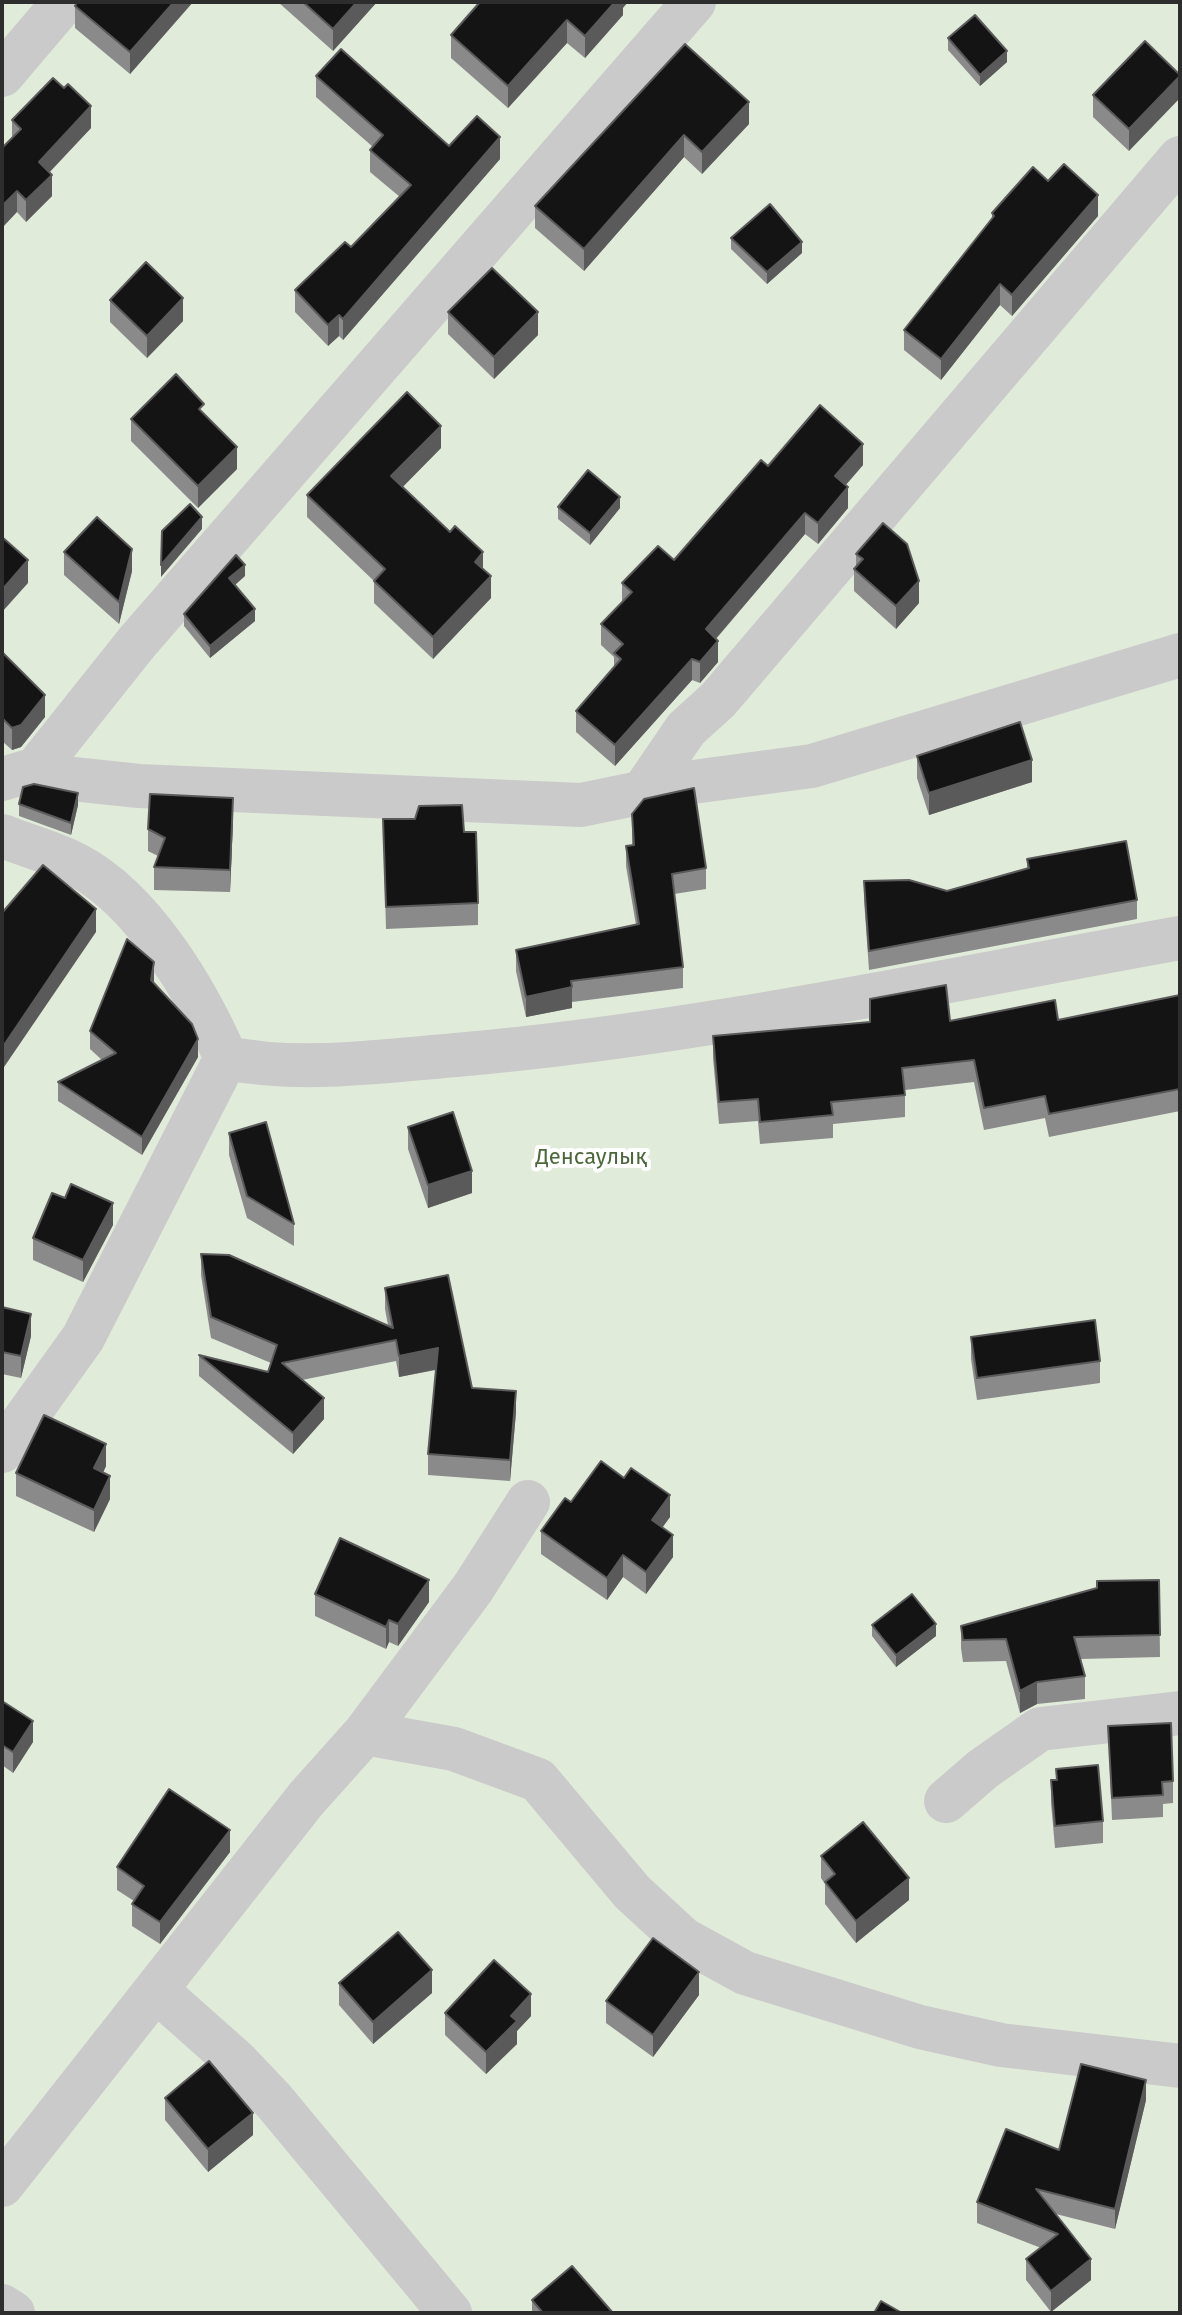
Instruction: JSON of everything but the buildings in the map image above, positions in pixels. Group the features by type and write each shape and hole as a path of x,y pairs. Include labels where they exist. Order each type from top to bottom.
{"street":[{"path":"2,75 64,2"},
{"path":"19,774 694,2"},
{"path":"641,795 686,729 718,700 1180,158"},
{"path":"19,774 139,786 581,805 693,782 812,766 1180,655"},
{"path":"2,836 79,866 134,909 188,980 226,1058"},
{"path":"226,1058 261,1065 332,1065 502,1051 731,1020 1180,938"},
{"path":"2,1451 83,1338 226,1058"},
{"path":"2,2185 306,1799 365,1733 473,1588 528,1502"},
{"path":"946,1801 983,1769 1040,1729 1180,1713"},
{"path":"365,1733 454,1749 538,1780 632,1892 683,1939 745,1973 920,2027 1001,2045 1180,2066"},
{"path":"156,1990 236,2061 274,2101 450,2313"},
{"path":"2,2306 13,2313"}],"green space":[{"name":"Денсаулық","path":"2,2 1180,2 1180,2313 2,2313"}]}
